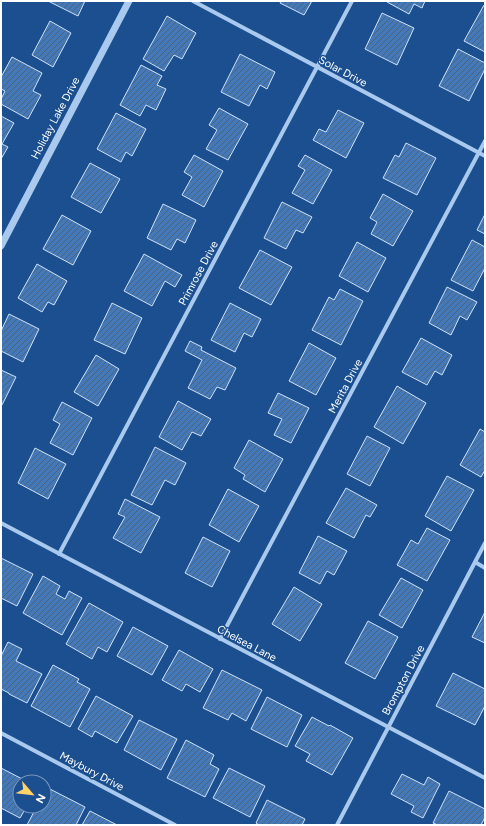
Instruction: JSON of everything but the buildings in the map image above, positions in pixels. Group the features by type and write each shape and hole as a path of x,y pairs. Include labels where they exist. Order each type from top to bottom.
{"street":[{"name":"Holiday Lake Drive","path":"1,246 129,1"},
{"name":"Solar Drive","path":"193,1 485,156"},
{"name":"Primrose Drive","path":"59,554 352,1"},
{"name":"Merita Drive","path":"220,639 485,141"},
{"name":"Chelsea Lane","path":"1,523 485,778"},
{"name":"Brompton Drive","path":"337,825 485,543"},
{"path":"475,562 485,568"},
{"name":"Maybury Drive","path":"1,734 175,825"}]}
